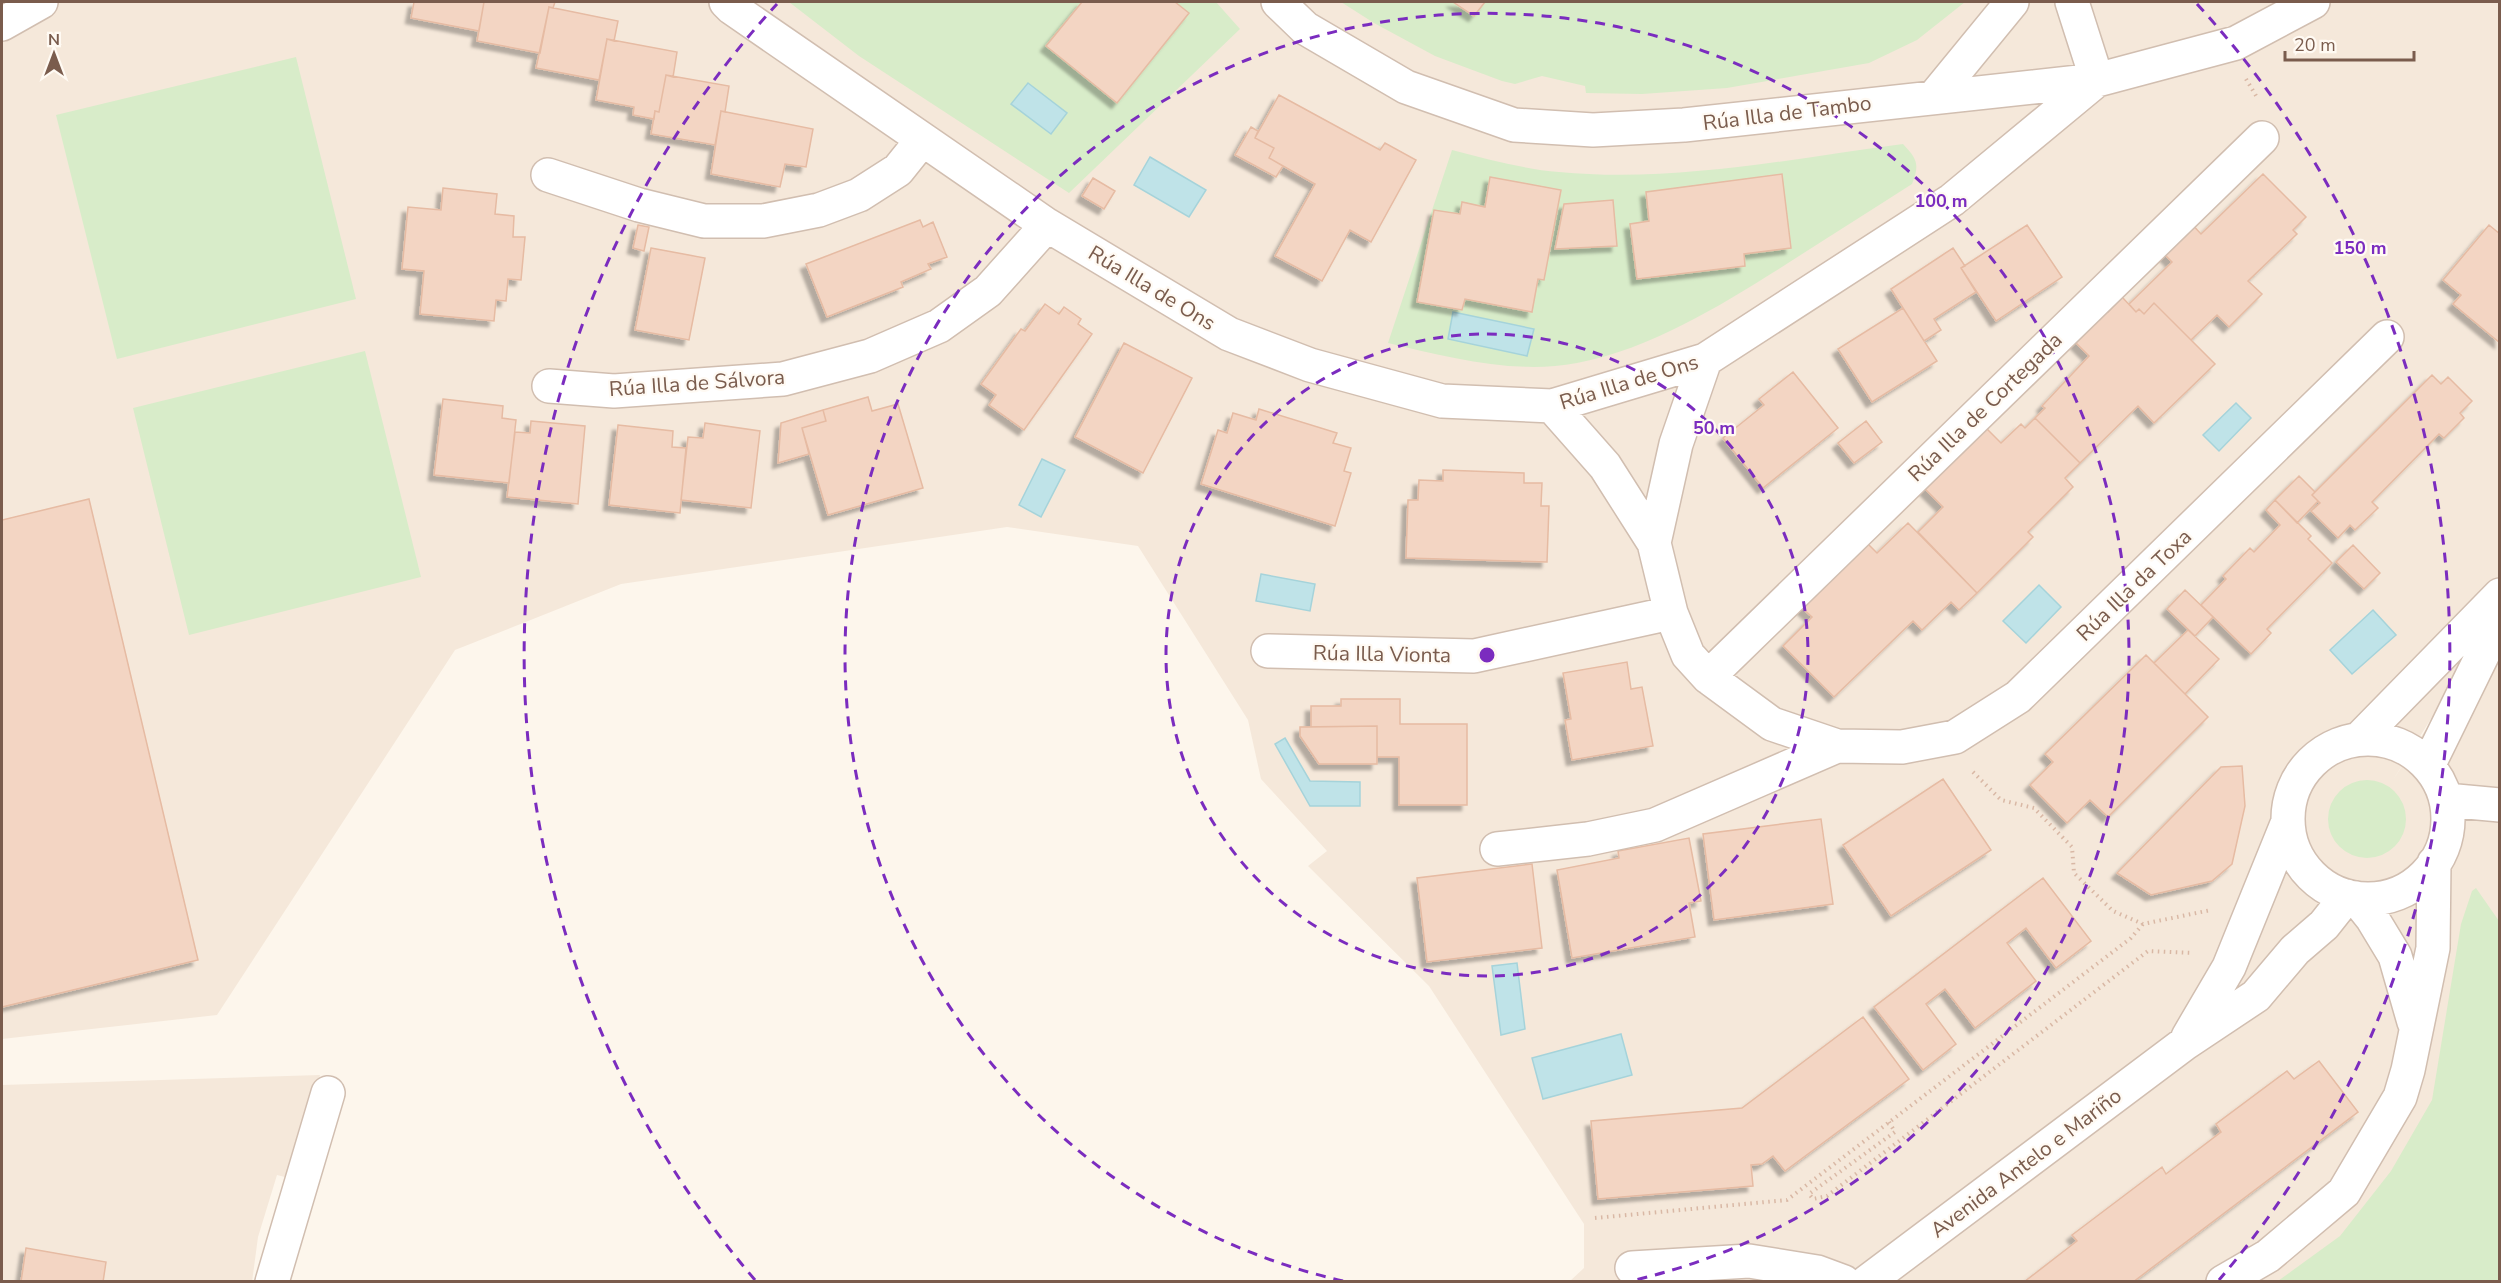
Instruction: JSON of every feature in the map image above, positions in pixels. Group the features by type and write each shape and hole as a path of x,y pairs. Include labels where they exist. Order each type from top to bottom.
{"street":[{"path":"2,24 40,2"},
{"name":"Rúa Illa de Ons","path":"726,2 1047,225 1229,334 1310,365 1442,401 1552,406 1705,360 1952,200 2097,80"},
{"name":"Rúa Illa de Tambo","path":"1278,2 1305,28 1406,87 1514,125 1593,130 1684,125 2097,80 2236,43 2313,2"},
{"path":"1935,96 2012,2"},
{"path":"2072,2 2097,80"},
{"name":"Rúa Illa de Cortegada","path":"1708,677 2262,138"},
{"path":"548,175 639,205 704,221 763,221 819,210 859,195 898,170 922,140"},
{"name":"Rúa Illa de Sálvora","path":"549,386 614,391 783,379 870,356 939,326 988,291 1047,225"},
{"name":"Rúa Illa da Toxa","path":"1837,747 1902,747 1955,736 2018,697 2387,337"},
{"path":"1653,543 1676,444 1705,360"},
{"path":"1552,406 1605,466 1653,543 1671,613 1688,654 1708,677 1772,724 1837,747"},
{"path":"2359,739 2499,595"},
{"name":"Rúa Illa Vionta","path":"1268,651 1474,656 1671,613"},
{"path":"2428,766 2499,619"},
{"path":"2184,1044 2229,967 2287,824 2289,800 2299,777 2315,759 2335,745 2359,739 2385,741 2408,750 2428,766 2439,782 2446,800 2448,822 2444,843 2434,863 2419,880 2400,892 2379,898 2351,897 2324,886 2305,870 2293,848 2287,824"},
{"path":"1497,849 1588,839 1655,825 1837,747"},
{"path":"2446,800 2499,805"},
{"path":"2223,1281 2268,1256 2344,1192 2400,1097 2408,1070 2433,948 2434,863"},
{"path":"2351,897 2372,918 2395,956 2415,1027"},
{"name":"Avenida Antelo e Mariño","path":"1867,1281 2184,1044 2256,996 2295,950 2351,897"},
{"path":"272,1281 328,1093"},
{"path":"1632,1268 1749,1261 1817,1272 1844,1281"}],"path":[{"path":"2241,71 2259,101"},
{"path":"1968,766 2001,800 2034,808 2072,847 2074,873 2113,911 2143,924 2217,909"},
{"path":"1595,1218 1787,1200 2131,938 2143,924"},
{"path":"1889,1122 1895,1132 1809,1194 1812,1199 1827,1196 2148,951 2195,953"}],"shaded area":[{"path":"2,2 2499,2 2499,609 2393,780 2499,617 2499,1281 1570,1281 1584,1268 1584,1224 1429,986 1308,866 1327,851 1261,779 1248,720 1138,546 1007,527 621,584 455,650 217,1015 2,1039"},
{"path":"320,1075 289,1178 277,1175 258,1237 252,1282 2,1281 2,1085"}],"green space":[{"path":"789,2 1216,2 1240,29 1069,193 859,56"},
{"path":"1341,2 1965,2 1917,40 1869,63 1727,88 1642,94 1586,93 1585,86 1542,76 1515,84 1502,81 1435,56"},
{"path":"296,57 356,299 117,359 56,115"},
{"path":"1903,144 1916,162 1912,184 1711,310 1633,347 1577,363 1529,367 1481,363 1388,343 1452,150 1546,171 1602,175 1731,168"},
{"path":"365,351 421,577 189,635 133,408"},
{"path":"2359,780 2375,780 2389,786 2400,797 2406,811 2406,827 2400,841 2389,852 2375,858 2359,858 2345,852 2334,841 2328,827 2328,811 2334,797 2345,786"},
{"path":"2476,888 2499,921 2499,1281 2278,1281 2340,1236 2391,1171 2432,1100 2461,924 2472,891"}],"water":[{"path":"1028,83 1067,113 1051,134 1011,104"},
{"path":"1150,157 1206,190 1189,217 1134,185"},
{"path":"1453,312 1534,329 1527,356 1448,339"},
{"path":"2236,403 2251,418 2219,451 2203,435"},
{"path":"1042,459 1065,470 1041,517 1019,505"},
{"path":"1261,574 1315,584 1310,611 1256,601"},
{"path":"2039,585 2061,607 2026,643 2003,621"},
{"path":"2373,610 2396,635 2352,674 2330,650"},
{"path":"1285,738 1310,781 1360,782 1360,806 1310,806 1275,744"},
{"path":"1517,963 1525,1029 1501,1035 1492,966"},
{"path":"1621,1034 1632,1075 1543,1099 1532,1058"}],"building":[{"path":"414,2 484,2 479,31 411,18"},
{"path":"484,2 555,2 553,8 549,7 540,53 477,41"},
{"path":"1082,2 1175,2 1189,13 1117,103 1046,46"},
{"path":"1453,2 1485,2 1474,16"},
{"path":"549,7 618,21 614,41 607,39 599,80 536,68"},
{"path":"607,39 677,52 673,77 666,75 659,112 655,111 654,119 633,115 634,107 596,100"},
{"path":"666,75 729,86 725,112 721,111 715,145 651,134 655,111 659,112"},
{"path":"1279,95 1380,150 1385,143 1416,160 1371,242 1350,230 1322,281 1275,256 1315,184 1269,158 1274,148 1255,138"},
{"path":"721,111 813,129 806,167 785,164 780,187 711,174"},
{"path":"1251,127 1258,131 1255,138 1274,148 1269,158 1283,166 1276,177 1235,155"},
{"path":"1782,174 1791,248 1744,254 1745,266 1637,279 1630,224 1649,221 1646,192"},
{"path":"2263,174 2306,217 2293,230 2297,234 2248,281 2262,294 2229,327 2217,315 2191,340 2154,303 2144,314 2139,309 2136,312 2129,304 2172,262 2161,251 2190,222 2201,234"},
{"path":"1490,177 1561,190 1544,280 1538,279 1532,312 1465,299 1462,310 1417,302 1434,210 1460,214 1462,202 1485,207"},
{"path":"1093,178 1115,191 1104,209 1082,196"},
{"path":"443,188 497,194 495,214 514,216 513,237 525,237 521,280 508,279 506,301 496,300 494,321 420,314 424,271 402,269 408,207 441,210"},
{"path":"1613,200 1617,246 1555,249 1564,204"},
{"path":"920,220 923,227 933,222 947,257 928,264 931,269 901,282 903,287 827,317 806,264"},
{"path":"638,225 649,227 644,251 633,248"},
{"path":"2027,225 2062,277 1996,321 1961,268"},
{"path":"2489,225 2500,234 2500,343 2453,304 2461,295 2443,280"},
{"path":"651,248 705,258 689,340 635,330"},
{"path":"1953,248 1965,266 1961,268 1976,292 1934,319 1941,330 1924,341 1891,289"},
{"path":"2122,297 2136,312 2139,309 2144,314 2154,303 2215,364 2154,423 2138,406 2080,463 2035,418 2045,408 2042,406 2089,356 2072,339 2103,308 2108,312"},
{"path":"1045,304 1059,314 1064,307 1081,319 1078,324 1092,334 1024,430 989,405 996,395 981,384 1021,329 1025,331"},
{"path":"1903,308 1937,361 1872,402 1838,349"},
{"path":"1124,343 1192,378 1143,473 1075,437"},
{"path":"1793,372 1838,428 1763,488 1723,438 1764,405 1759,399"},
{"path":"2432,375 2441,384 2448,377 2472,401 2460,413 2464,418 2444,438 2439,434 2372,502 2378,508 2355,530 2350,525 2338,538 2311,511 2320,503 2312,495"},
{"path":"868,397 872,411 898,404 923,488 828,515 802,428 826,421 823,410"},
{"path":"443,399 503,406 502,418 516,420 509,483 434,475"},
{"path":"1259,409 1337,433 1333,443 1351,448 1344,471 1351,473 1335,526 1201,484 1218,430 1227,433 1233,413 1256,420"},
{"path":"823,410 826,421 802,428 809,454 778,463 781,423"},
{"path":"2035,418 2080,463 2065,478 2073,487 2028,532 2033,537 1977,593 1918,532 1943,507 1924,488 1985,427 2001,443 2021,424 2025,428"},
{"path":"531,421 585,426 578,504 507,497 515,432 530,433"},
{"path":"1866,421 1882,442 1854,463 1838,443"},
{"path":"705,423 760,431 751,508 681,500 688,437 703,438"},
{"path":"618,425 673,431 672,447 686,448 680,513 609,505"},
{"path":"1443,470 1524,473 1524,483 1542,483 1541,506 1549,506 1547,562 1406,558 1408,500 1418,500 1419,480 1443,481"},
{"path":"2299,476 2315,492 2312,495 2318,501 2297,523 2275,500"},
{"path":"89,499 198,960 2,1007 2,520"},
{"path":"2275,500 2311,536 2308,539 2332,563 2267,629 2271,633 2251,654 2201,605 2226,579 2223,576 2250,548 2254,552 2280,525 2266,510"},
{"path":"1908,523 1977,593 1959,610 1951,602 1922,630 1913,621 1834,697 1783,646 1812,617 1800,606 1866,542 1877,553"},
{"path":"2353,545 2380,573 2364,589 2336,562"},
{"path":"2185,590 2213,617 2195,636 2167,609"},
{"path":"2188,630 2219,659 2185,694 2154,663"},
{"path":"2146,655 2208,717 2108,817 2090,800 2067,823 2030,785 2053,762 2045,754"},
{"path":"1627,662 1631,689 1642,687 1653,746 1572,760 1565,720 1571,719 1563,673"},
{"path":"1341,699 1400,699 1400,724 1467,724 1467,805 1399,805 1399,757 1377,757 1377,726 1311,727 1311,706 1341,706"},
{"path":"1377,726 1377,764 1319,764 1300,736 1300,727"},
{"path":"2242,766 2245,806 2232,864 2212,881 2151,895 2117,873 2221,767"},
{"path":"1943,779 1991,850 1891,916 1843,845"},
{"path":"1821,819 1833,904 1714,920 1703,834"},
{"path":"1689,838 1701,901 1689,903 1695,937 1572,958 1557,870 1619,858 1618,851"},
{"path":"1532,864 1542,948 1427,962 1417,878"},
{"path":"2043,878 2091,941 2056,968 2026,928 2007,943 2036,981 1975,1028 1945,989 1926,1004 1956,1044 1923,1070 1874,1007"},
{"path":"1863,1017 1909,1079 1785,1171 1773,1156 1762,1164 1751,1165 1753,1186 1598,1199 1591,1121 1742,1108"},
{"path":"2319,1061 2358,1112 2133,1282 2024,1282 2077,1241 2072,1235 2162,1167 2166,1174 2221,1132 2216,1124 2287,1071 2294,1079"},
{"path":"26,1248 106,1262 103,1282 21,1282"}]}
